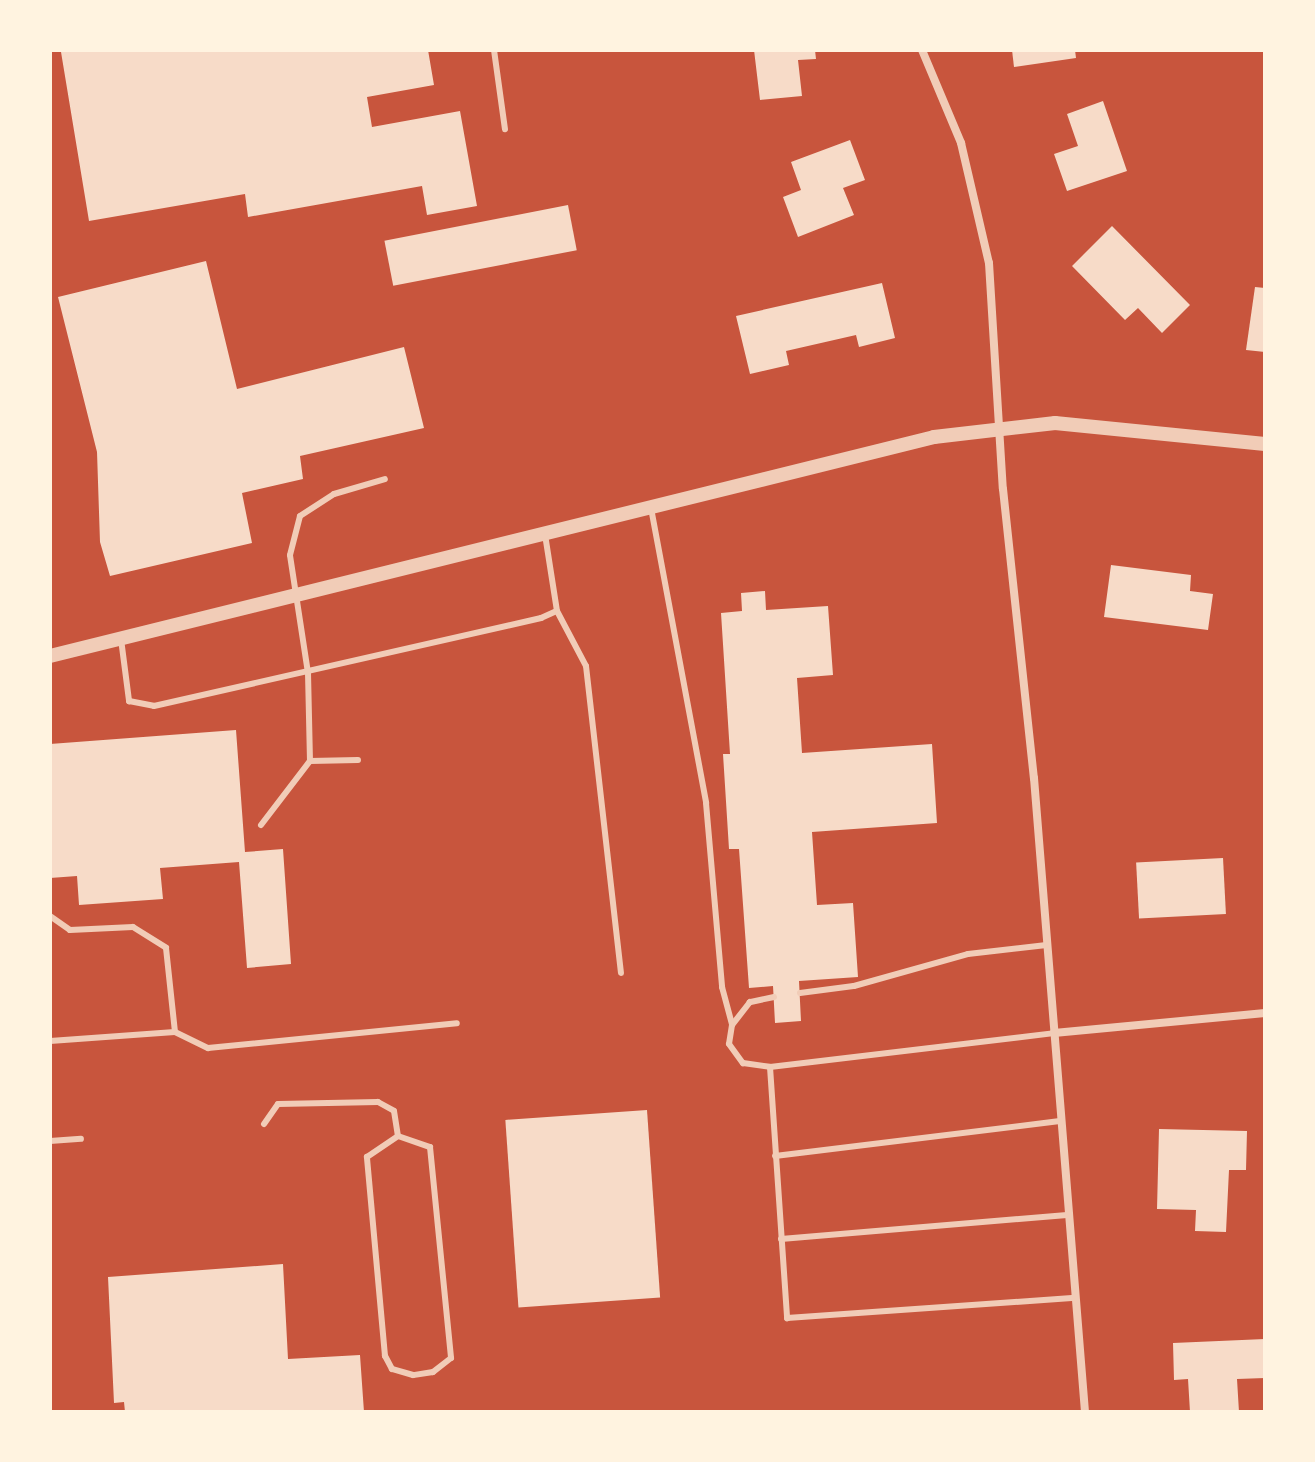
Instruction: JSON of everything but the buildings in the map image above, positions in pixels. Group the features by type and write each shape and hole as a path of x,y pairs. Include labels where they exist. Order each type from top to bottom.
{"street":[{"path":"922,50 974,186 989,263 1000,427 1085,1412"},
{"path":"50,656 934,437 1055,423 1265,444"},
{"path":"1054,1033 1265,1013"}],"lane":[{"path":"494,50 505,129"},
{"path":"261,825 310,761 308,673 290,555 300,516 334,494 385,479"},
{"path":"651,508 706,803 722,987 732,1025 729,1044 743,1063 770,1067 1054,1033"},
{"path":"545,534 557,611 586,666 621,973"},
{"path":"121,639 129,701 154,706 308,673 557,611"},
{"path":"310,761 358,760"},
{"path":"51,919 70,930 133,927 166,948 175,1032"},
{"path":"800,993 854,986 968,954 1046,945"},
{"path":"732,1025 750,1002 774,997"},
{"path":"50,1041 175,1032 208,1048 457,1023"},
{"path":"770,1067 787,1318 1075,1298"},
{"path":"264,1124 278,1104 378,1102 394,1111 398,1136"},
{"path":"775,1156 1060,1121"},
{"path":"398,1136 430,1147 451,1358 433,1372 413,1375 392,1369 385,1356 367,1157 398,1136"},
{"path":"50,1141 81,1139"},
{"path":"781,1239 1067,1215"}]}
